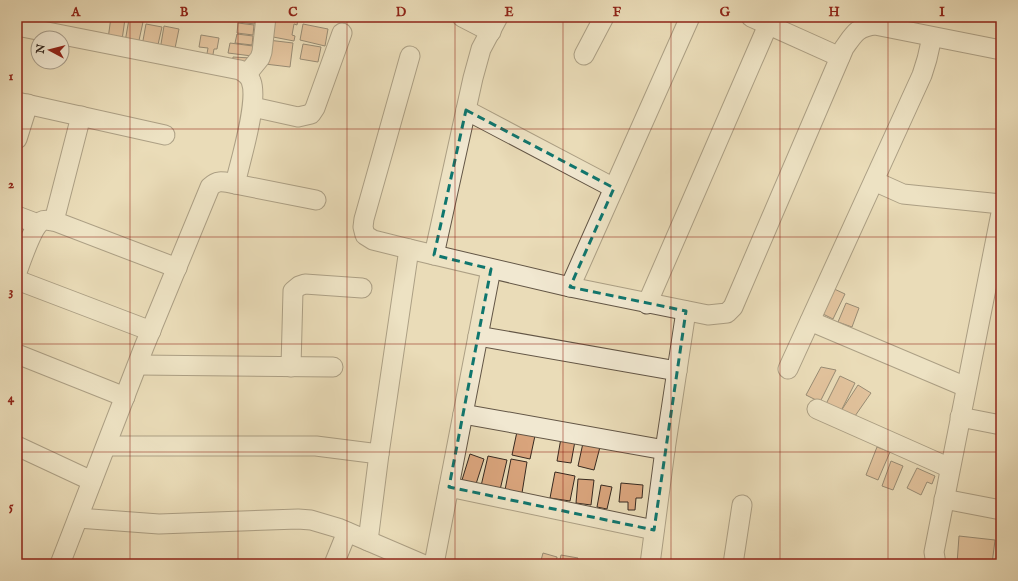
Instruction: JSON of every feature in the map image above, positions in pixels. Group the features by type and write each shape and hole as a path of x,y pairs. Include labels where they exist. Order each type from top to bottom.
{"street":[{"path":"247,74 260,58 266,17"},
{"path":"434,255 473,78 481,49 495,24 462,17"},
{"path":"584,55 604,17"},
{"path":"570,287 690,17"},
{"path":"751,17 840,57"},
{"path":"410,56 366,211 363,227 365,235 373,240 570,287 647,304 708,315 718,315 727,313 734,307 840,57 856,24 865,26 875,25 1001,50"},
{"path":"647,304 768,25"},
{"path":"17,26 240,70 247,74 251,81 253,107 235,184"},
{"path":"253,107 298,117 311,114 315,108 342,33"},
{"path":"788,369 922,75 932,36"},
{"path":"17,139 22,103 165,135"},
{"path":"466,110 614,188"},
{"path":"46,223 81,116"},
{"path":"874,181 903,194 1001,204"},
{"path":"60,564 151,331 210,187 215,182 222,182 316,200"},
{"path":"936,564 934,552 1001,214"},
{"path":"17,216 46,223 177,268"},
{"path":"17,272 36,227 46,223"},
{"path":"368,541 379,454 409,249"},
{"path":"78,518 159,524 298,519 324,523 422,563 449,487 491,269"},
{"path":"17,280 151,331"},
{"path":"291,367 293,291 299,286 305,284 362,288"},
{"path":"650,564 665,450 686,311"},
{"path":"810,321 966,387"},
{"path":"478,336 677,371"},
{"path":"17,354 125,397"},
{"path":"138,365 333,367"},
{"path":"817,409 950,468"},
{"path":"463,414 665,450"},
{"path":"960,417 1001,425"},
{"path":"17,446 92,482"},
{"path":"106,446 316,446 379,454"},
{"path":"449,487 654,530"},
{"path":"944,499 1001,510"},
{"path":"733,564 742,504"},
{"path":"334,564 347,532"}],"highlighted area":[{"path":"466,110 614,188 570,287 686,311 654,530 449,487 491,269 434,255"}],"building":[{"path":"111,17 125,19 122,40 108,39"},
{"path":"239,17 255,17 255,24 238,22"},
{"path":"271,17 298,19 297,25 294,24 292,35 295,36 294,41 268,36"},
{"path":"129,19 143,22 138,45 125,42"},
{"path":"238,23 254,25 253,35 237,33"},
{"path":"146,24 162,27 157,49 142,46"},
{"path":"303,24 328,29 325,46 300,40"},
{"path":"164,26 179,29 174,53 160,50"},
{"path":"237,34 253,36 252,45 235,43"},
{"path":"201,35 219,38 217,49 214,49 212,60 206,59 208,48 199,47"},
{"path":"268,40 293,43 290,67 265,64"},
{"path":"230,43 253,46 252,56 228,53"},
{"path":"303,44 321,47 318,62 300,59"},
{"path":"233,57 251,58 250,68 232,66"},
{"path":"830,287 845,294 833,319 819,312"},
{"path":"846,303 859,308 852,327 838,322"},
{"path":"821,367 836,370 820,402 806,395"},
{"path":"840,376 855,383 841,411 826,404"},
{"path":"858,385 871,393 855,416 841,411"},
{"path":"518,427 536,431 530,459 512,455"},
{"path":"561,438 575,441 571,463 557,461"},
{"path":"583,443 600,447 594,470 578,466"},
{"path":"877,447 890,452 878,480 866,475"},
{"path":"470,454 484,459 476,484 462,480"},
{"path":"488,456 507,460 500,490 481,486"},
{"path":"511,459 527,462 522,493 505,490"},
{"path":"891,461 903,466 893,490 882,486"},
{"path":"917,468 935,476 932,484 927,482 921,495 907,488"},
{"path":"555,472 575,476 570,501 550,498"},
{"path":"578,479 594,480 591,505 576,503"},
{"path":"621,483 643,485 642,498 636,498 635,510 628,510 628,502 619,502"},
{"path":"601,485 612,487 607,509 597,507"},
{"path":"959,536 995,540 992,564 957,564"},
{"path":"543,553 557,557 556,564 540,564"},
{"path":"561,555 578,558 577,564 559,564"}]}
